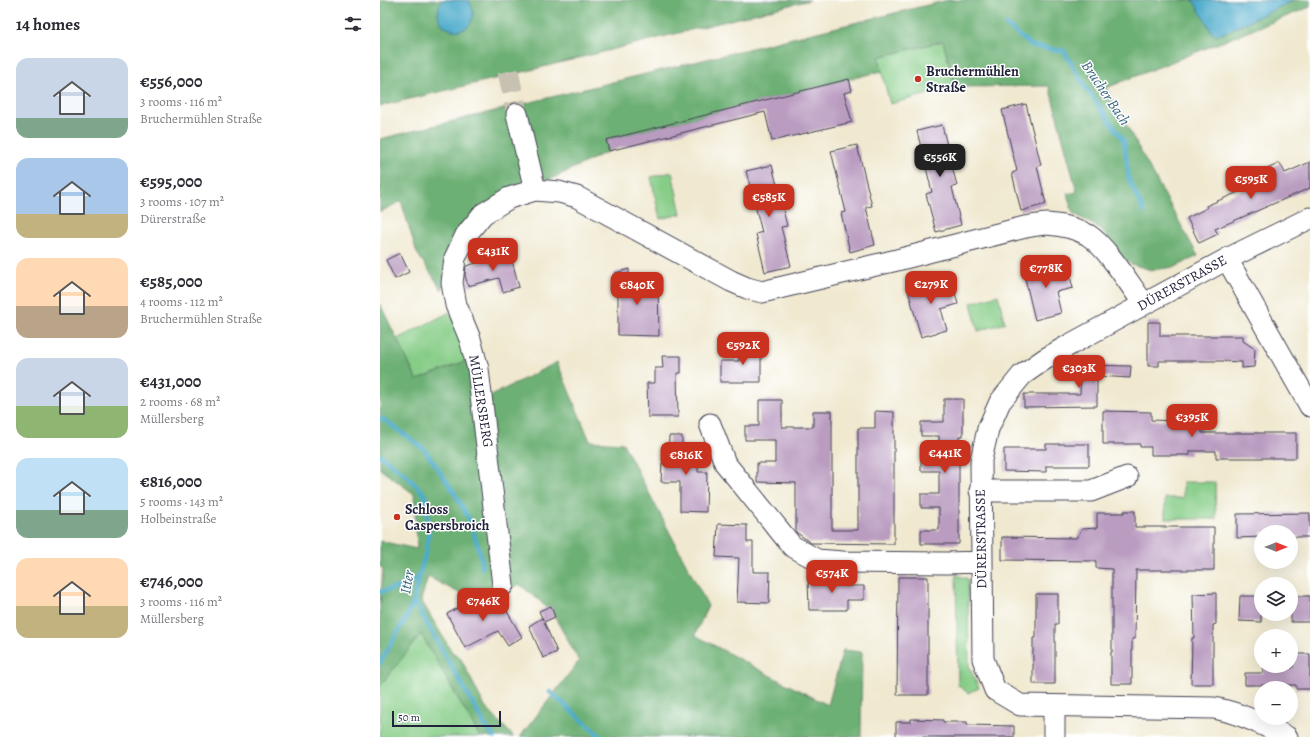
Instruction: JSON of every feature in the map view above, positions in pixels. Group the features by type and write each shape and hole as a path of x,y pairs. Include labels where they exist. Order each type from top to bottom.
{"street":[{"path":"517,114 535,190 559,192 577,197 731,281 747,288 762,292 882,264 1025,226 1045,224 1060,225 1088,235 1102,247 1144,304"},
{"name":"MÜLLERSBERG","path":"503,585 478,369 470,339 456,306 452,283 455,258 466,235 483,214 509,198 535,190"},
{"name":"DÜRERSTRASSE","path":"1287,737 1247,717 1214,708 1020,705 995,690 983,659 980,491 981,460 988,429 1000,402 1022,375 1045,359 1226,259 1310,218"},
{"path":"1226,259 1310,406"},
{"path":"710,424 725,463 792,546 817,560 843,562 981,562"},
{"path":"980,491 1091,491 1127,477"},
{"path":"1054,706 1054,737"}],"green space":[{"path":"810,0 515,74 380,106 380,1"},
{"path":"948,0 1310,0 1310,7 1106,88 1198,256 1175,267 1151,270 1131,264 1114,249 1102,230 1073,213 1067,194 1077,192 1049,86 955,87 943,41 879,57 882,71 606,140 609,151 551,179 521,187 448,254 442,290 417,253 401,201 380,212 380,139"},
{"name":"Bruchermühlen Straße","path":"943,41 955,87 890,104 878,57"},
{"path":"672,172 681,214 660,219 651,177"},
{"path":"998,295 1005,323 978,331 971,303"},
{"path":"380,304 417,380 468,360 475,404 557,362 590,441 623,443 708,606 695,635 828,705 843,650 862,652 861,737 520,737 579,661 555,617 539,600 519,584 499,595 489,597 465,596 428,577 421,600 452,652 460,657 485,707 514,737 481,737 479,735 421,634 380,686 380,604 383,568 380,567 380,541 417,549 414,494 380,469"},
{"path":"450,312 468,360 417,381 397,339"},
{"path":"1183,482 1215,482 1216,519 1165,519 1165,498 1183,498"},
{"path":"956,575 968,579 969,667 979,688 968,693 958,685"},
{"path":"421,634 481,737 380,737 380,686"}],"water":[{"path":"443,0 467,0 472,8 473,15 469,25 463,29 455,30 442,24 439,17 439,9"},
{"path":"1193,0 1295,0 1221,34 1213,34"}],"building":[{"path":"849,79 852,91 844,93 852,122 772,141 765,112 609,151 606,140"},
{"path":"1026,104 1041,165 1037,166 1046,204 1021,211 1012,173 1017,171 1002,110"},
{"path":"942,125 957,186 952,187 961,225 936,232 926,194 932,192 917,131"},
{"path":"857,145 872,206 866,207 875,245 850,252 841,213 846,212 831,151"},
{"path":"1310,162 1310,188 1215,229 1218,234 1199,243 1187,218 1207,208 1206,206 1243,190 1242,188 1271,176 1267,169 1280,163 1285,173"},
{"path":"772,165 787,226 781,227 791,266 765,272 756,234 762,232 746,171"},
{"path":"400,253 409,272 395,279 386,260"},
{"path":"510,253 519,287 503,292 499,278 468,286 465,275 466,266"},
{"path":"1050,263 1052,269 1067,265 1073,288 1056,292 1061,313 1035,320 1023,270"},
{"path":"629,269 629,280 658,280 659,336 618,335 618,287 613,281 613,277 615,273"},
{"path":"936,279 938,286 952,282 958,304 941,309 947,330 921,337 907,287"},
{"path":"1148,322 1160,322 1160,336 1243,336 1243,341 1255,349 1254,367 1242,368 1242,362 1222,361 1159,361 1159,366 1148,366"},
{"path":"739,344 761,344 761,382 720,382 720,361 739,361"},
{"path":"662,356 681,356 681,373 677,373 678,417 648,417 647,383 655,383 655,368 663,368"},
{"path":"1081,365 1131,366 1130,378 1097,376 1097,406 1024,407 1024,394 1080,394"},
{"path":"944,399 963,399 963,436 959,436 959,544 921,544 921,530 939,530 939,508 921,508 921,494 939,494 939,471 921,471 921,458 939,458 939,436 921,436 921,422 944,422"},
{"path":"759,400 782,400 782,427 813,427 813,411 832,411 832,530 858,530 858,428 875,428 875,411 894,412 894,544 811,543 796,532 796,483 757,482 757,463 775,463 775,440 745,440 745,426 759,426"},
{"path":"1103,411 1151,412 1151,420 1202,422 1202,433 1296,433 1296,458 1216,458 1216,451 1190,451 1190,455 1151,455 1151,447 1140,447 1140,444 1103,444"},
{"path":"669,436 682,436 682,450 691,450 697,456 698,472 707,472 706,512 680,511 680,482 661,482 662,463 668,463"},
{"path":"1046,444 1089,444 1089,466 1046,466 1046,472 1004,471 1004,449 1046,449"},
{"path":"1124,511 1135,511 1135,527 1214,527 1214,570 1136,570 1135,639 1132,639 1132,684 1111,684 1112,569 1096,568 1096,561 1002,560 1002,537 1076,538 1082,529 1097,528 1097,513 1124,513"},
{"path":"1310,513 1310,537 1298,537 1298,525 1254,525 1254,537 1237,538 1237,514"},
{"path":"718,524 747,525 747,542 753,542 753,572 770,572 769,603 737,602 739,558 716,557"},
{"path":"898,577 928,577 928,695 897,695"},
{"path":"808,579 847,579 847,586 864,586 864,600 847,600 847,610 809,610"},
{"path":"1216,593 1216,624 1213,625 1213,684 1191,684 1192,638 1194,638 1193,594"},
{"path":"1036,594 1058,594 1058,624 1055,624 1055,684 1033,684 1033,638 1036,638"},
{"path":"498,596 522,637 508,646 498,631 465,648 447,614 477,597 481,605"},
{"path":"1240,596 1254,596 1254,621 1261,622 1239,621"},
{"path":"1298,596 1310,596 1310,622 1291,622 1298,621"},
{"path":"551,606 555,617 544,622 557,652 543,658 529,626 542,618 543,620 539,611"},
{"path":"1298,654 1310,654 1310,689 1298,689 1298,681 1254,681 1254,685 1245,685 1245,673 1298,673"},
{"path":"911,719 943,720 943,722 967,722 967,725 1014,726 1014,737 896,737 896,722 911,722"}],"waterway":[{"name":"Brucher Bach","path":"1006,25 1032,46 1064,51 1084,85 1124,141 1129,180 1144,212"},
{"path":"380,419 383,419 424,449 454,492 470,521 481,557 482,568"},
{"name":"Itter","path":"380,455 409,478 425,495 429,529 426,551 414,601 488,730 495,737"},
{"path":"380,592 403,586 419,577"},
{"path":"380,663 414,601"},
{"path":"550,692 601,737"}],"tunnel":[{"path":"508,71 517,114"}],"place":[{"name":"Bruchermühlen Straße","path":"918,79"},
{"name":"Schloss Caspersbroich","path":"397,517"}]}
